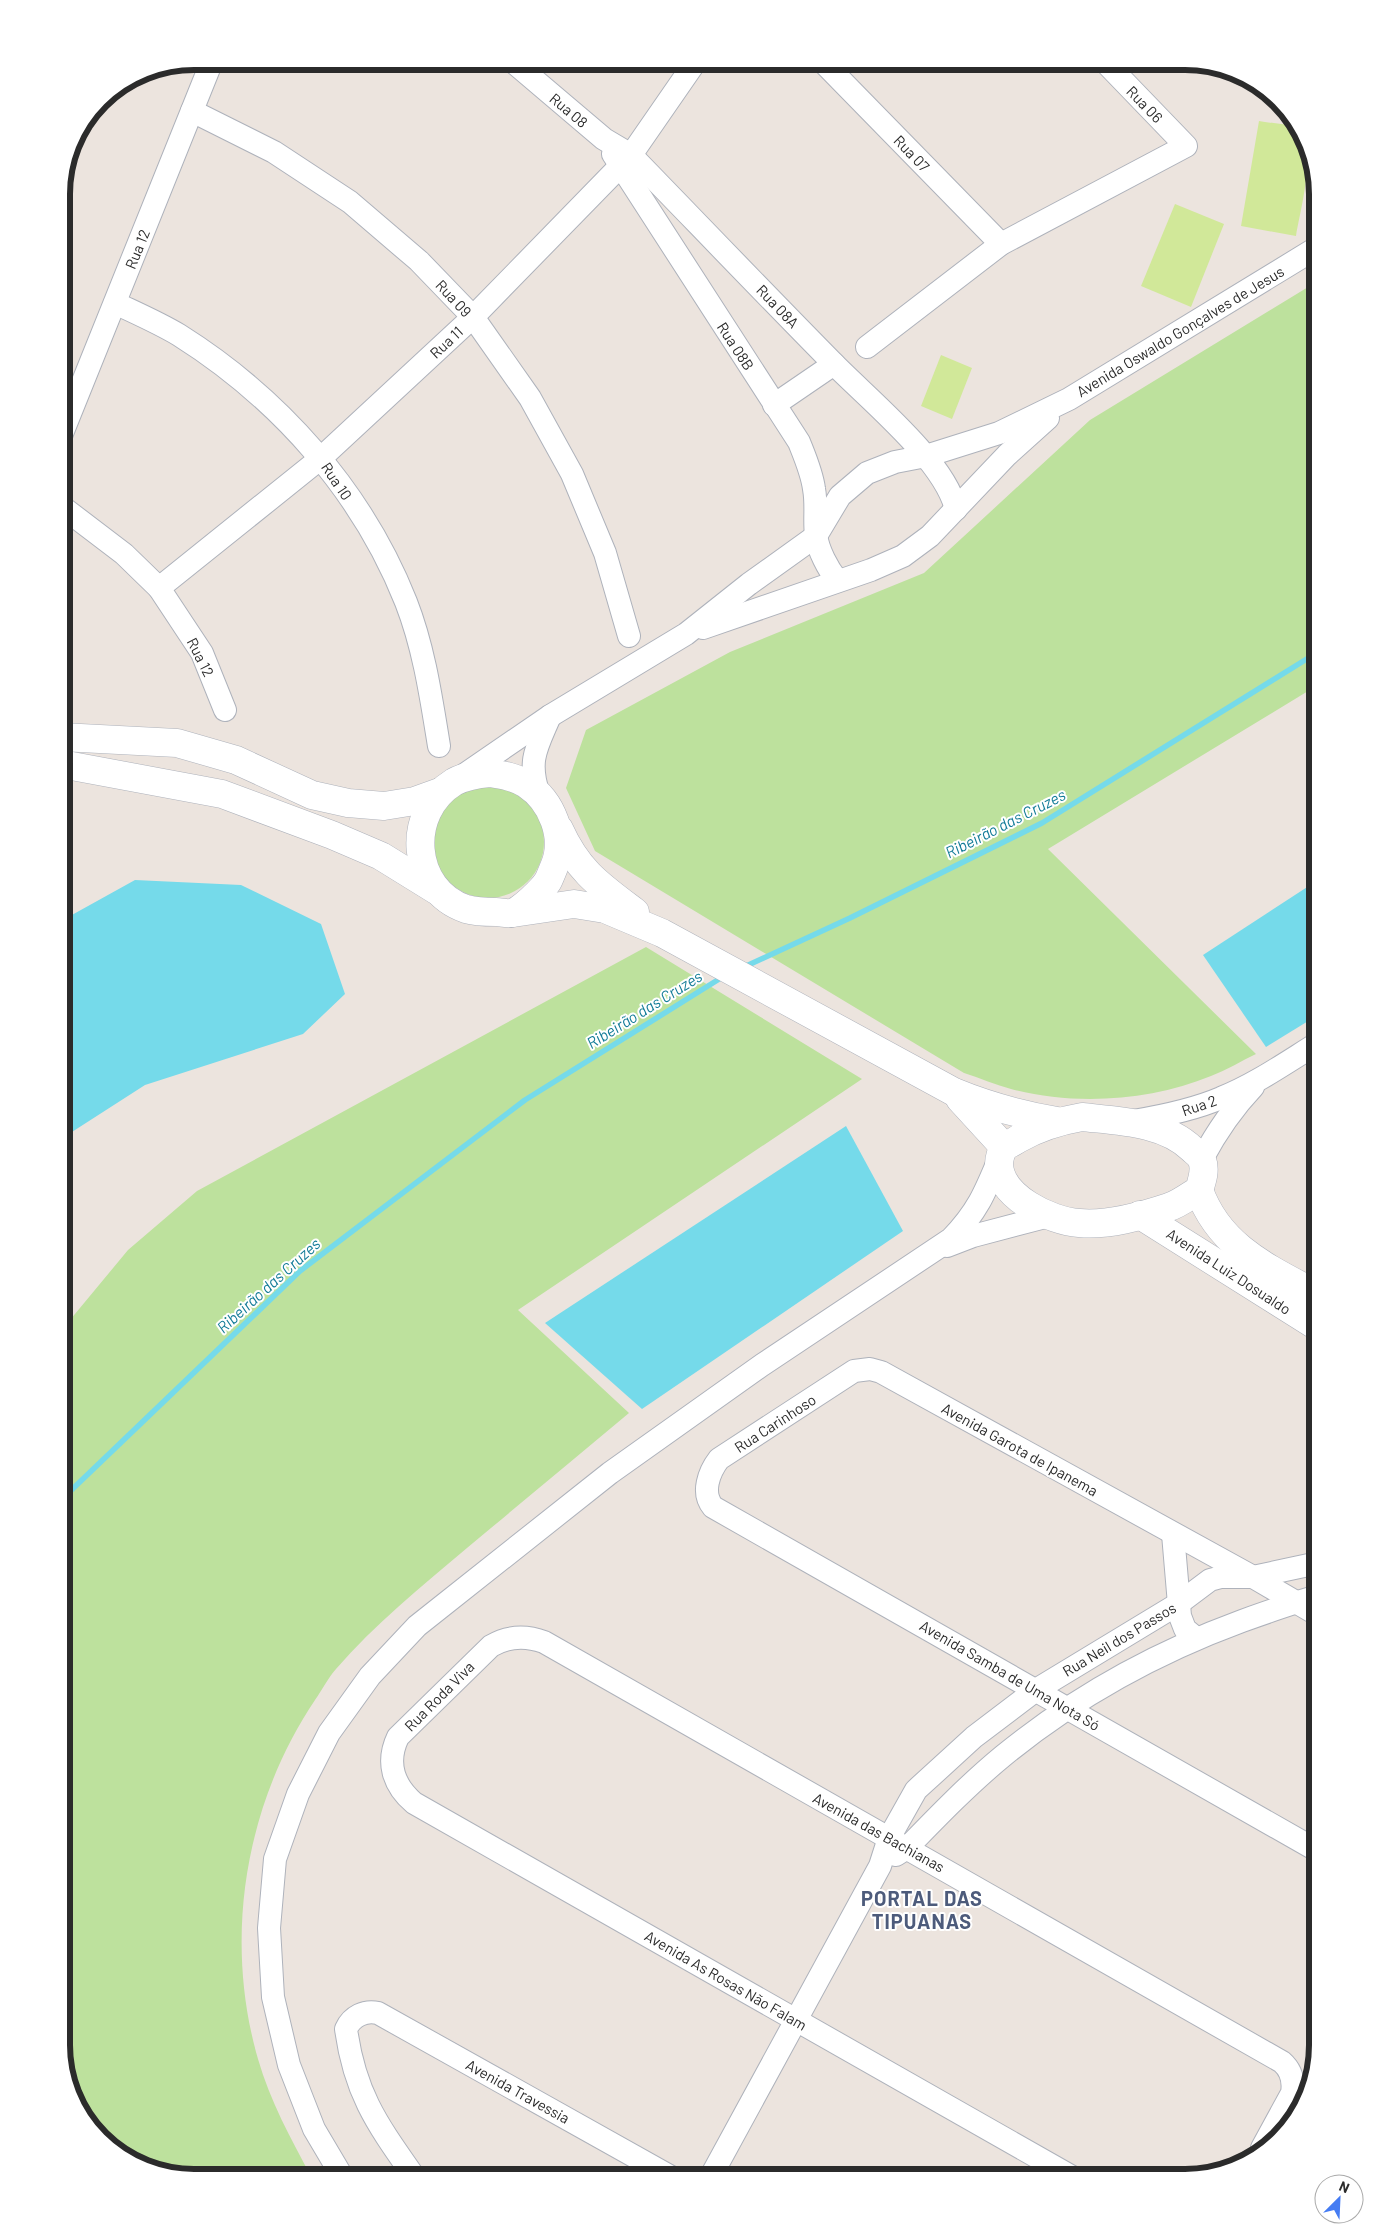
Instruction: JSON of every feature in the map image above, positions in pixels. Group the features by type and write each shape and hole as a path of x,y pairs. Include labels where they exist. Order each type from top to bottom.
{"street":[{"name":"Rua 12","path":"70,416 208,70"},
{"name":"Rua 08","path":"523,70 604,139 626,161"},
{"name":"Rua 11","path":"159,588 321,458 473,317 626,161 690,70"},
{"name":"Rua 07","path":"830,70 1001,244"},
{"name":"Rua 06","path":"1001,244 1186,146 1113,70"},
{"name":"Rua 09","path":"192,111 274,152 350,202 419,261 473,317 530,398 572,474 605,553 629,636"},
{"name":"Rua 08A","path":"626,161 926,456 944,482 954,500 956,509"},
{"name":"Rua 08B","path":"626,161 774,405 799,442 808,464 816,504 816,536"},
{"path":"866,346 1001,244"},
{"name":"Avenida Oswaldo Gonçalves de Jesus","path":"816,536 840,496 866,472 896,462 926,456 999,433 1069,399 1309,252"},
{"name":"Rua 10","path":"115,303 178,334 236,374 288,420 321,458 374,535 406,602 428,673 439,746"},
{"path":"774,405 834,364"},
{"name":"Avenida Oswaldo Gonçalves de Jesus","path":"837,580 871,570 903,556 930,536 1007,455 1069,399"},
{"name":"Rua 12","path":"70,512 124,554 159,588 202,653 225,710"},
{"path":"438,891 425,873 419,852 420,830 427,809 448,787 550,716 686,634 749,584 816,536 831,572 837,580 686,634"},
{"path":"539,795 534,774 534,757 550,716"},
{"path":"70,737 177,743 236,760 312,795 348,803 384,806 415,800 472,775 499,774 525,783 539,795 554,818 575,859 586,873 662,932 954,1092 996,1108 1057,1121"},
{"path":"70,766 222,794 332,835 381,856 465,909 481,912 513,913 574,904 605,909 662,932"},
{"path":"513,913 533,897 548,881 557,861 559,839 554,818"},
{"name":"Rua 2","path":"1129,1122 1176,1113 1222,1098 1264,1076 1309,1048"},
{"name":"Rua 2","path":"1202,1159 1221,1126 1241,1099 1264,1076"},
{"path":"338,2169 314,2129 288,2065 273,1997 269,1928 275,1860 298,1794 330,1733 370,1676 417,1626 610,1474 762,1365 951,1239 968,1222 984,1196 1002,1153 1033,1130 1057,1121 1082,1116 1129,1122 1149,1127 1184,1142 1202,1159 1204,1174 1199,1190 1171,1207 1111,1222 1080,1224 1048,1216 1034,1209 1009,1188 999,1174 1002,1153 954,1092"},
{"name":"Avenida Luiz Dosualdo","path":"1199,1190 1205,1209 1237,1247 1256,1262 1309,1289"},
{"name":"Avenida Luiz Dosualdo","path":"1140,1215 1309,1321"},
{"path":"923,1256 973,1236 1048,1216"},
{"name":"Rua Carinhoso","path":"707,1495 712,1469 719,1460 854,1371 865,1369"},
{"name":"Avenida Garota de Ipanema","path":"865,1369 880,1372 1253,1577 1309,1610"},
{"name":"Avenida Samba de Uma Nota Só","path":"707,1495 714,1507 1309,1846"},
{"path":"1173,1534 1178,1604 1185,1629 1196,1638"},
{"name":"Rua Neil dos Passos","path":"898,1843 916,1790 974,1737 1036,1690 1178,1604 1210,1580 1253,1577 1309,1565"},
{"name":"Rua Neil dos Passos","path":"715,2169 880,1866 898,1843 1002,1756 1067,1708 1139,1665 1196,1638 1309,1598"},
{"name":"Avenida das Bachianas","path":"508,1638 526,1637 544,1642 1277,2059 1285,2065 1292,2078 1293,2088 1291,2097 1269,2136"},
{"name":"Rua Roda Viva","path":"392,1768 392,1752 398,1737 484,1651 508,1638"},
{"name":"Avenida As Rosas Não Falam","path":"392,1768 402,1791 414,1803 1058,2169"},
{"name":"Avenida Travessia","path":"409,2169 365,2102 356,2078 346,2029 351,2021 361,2014 378,2013 657,2169"}],"green space":[{"path":"1259,121 1289,126 1300,146 1307,171 1296,236 1241,226"},
{"path":"1175,204 1224,224 1191,307 1141,286"},
{"path":"1309,286 1309,690 1048,849 1256,1054 1217,1074 1163,1091 1138,1096 1086,1099 1035,1094 1005,1087 964,1073 595,851 566,788 586,730 730,652 924,573 1090,420"},
{"path":"941,355 972,368 952,419 921,406"},
{"path":"488,786 509,790 528,802 540,821 544,842 540,863 528,882 509,894 488,898 467,894 448,882 436,863 432,842 436,821 448,802 467,790"},
{"path":"646,947 862,1079 518,1310 629,1413 433,1577 366,1637 330,1676 291,1740 272,1783 257,1827 247,1873 242,1920 242,1966 248,2013 263,2075 282,2120 307,2169 186,2169 170,2167 139,2156 112,2138 91,2114 77,2085 70,2053 70,1320 128,1250 197,1191"}],"water":[{"path":"135,880 241,885 321,924 345,994 303,1034 145,1085 70,1133 70,916"},
{"path":"1309,886 1309,1021 1266,1047 1203,955"},
{"path":"846,1126 903,1231 642,1409 545,1323"}],"waterway":[{"name":"Ribeirão das Cruzes","path":"744,967 850,918 1042,823 1309,658"},
{"name":"Ribeirão das Cruzes","path":"70,1491 300,1271 525,1100 724,976"}],"district":[{"name":"PORTAL DAS TIPUANAS","path":"922,1910"}]}
